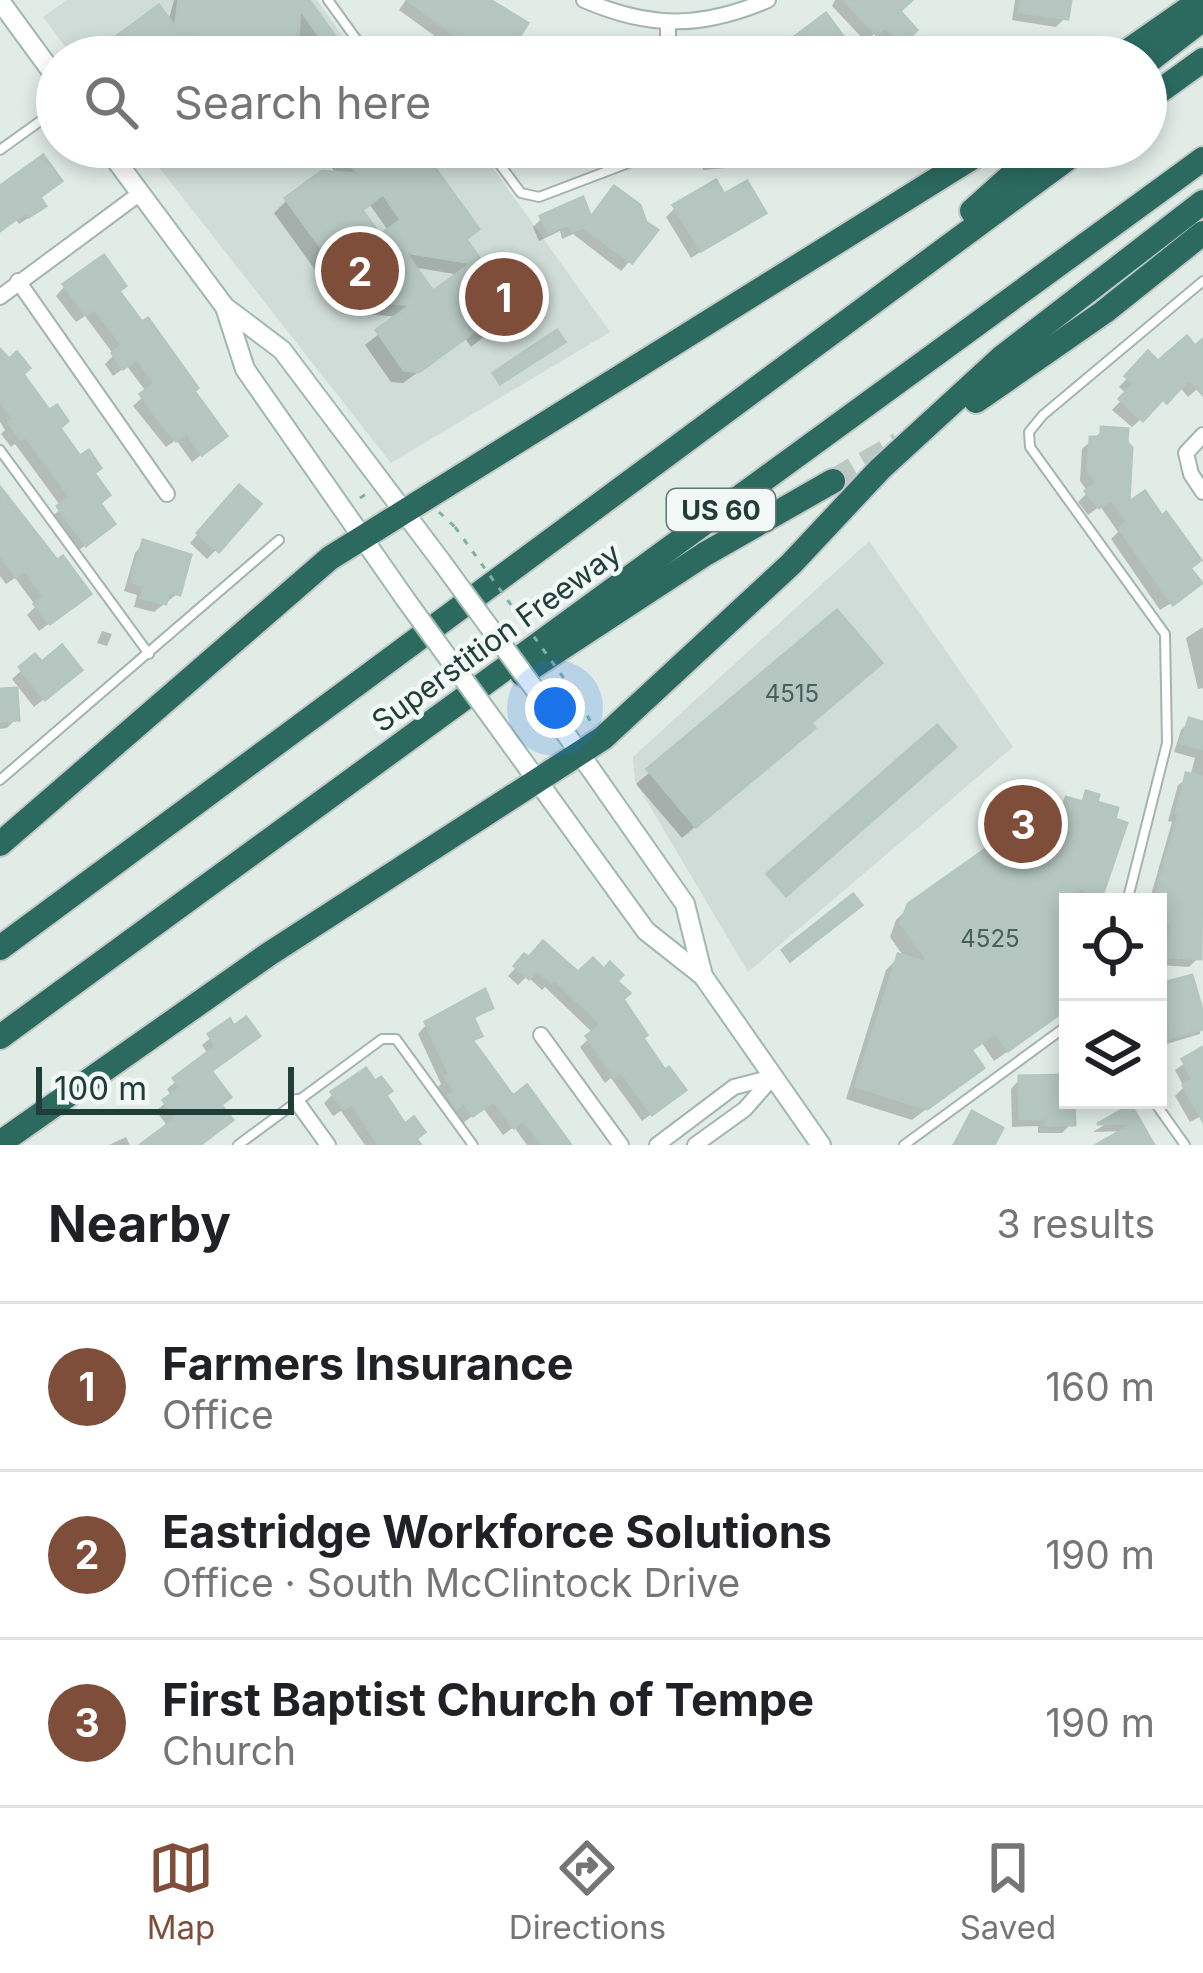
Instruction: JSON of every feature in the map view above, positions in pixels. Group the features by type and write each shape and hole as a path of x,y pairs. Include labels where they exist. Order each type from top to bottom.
{"highway":[{"path":"1149,36 1201,0"},
{"path":"1167,47 1203,19"},
{"path":"1167,86 1203,60"},
{"name":"Superstition Freeway","path":"0,1037 1203,159"},
{"path":"0,844 330,558 954,168"},
{"path":"872,301 1020,168"},
{"name":"Superstition Freeway","path":"0,948 1054,168"},
{"path":"0,1143 269,954 603,738 791,564 880,469 1001,358 1203,202"},
{"path":"976,401 1104,312 1203,233"},
{"path":"240,860 687,566 833,481"}],"main road":[{"path":"0,1 36,50"},
{"path":"121,168 225,307 282,350 543,701 685,904 703,976"},
{"path":"225,307 245,369 397,588 646,931 703,976 821,1145"}],"street":[{"path":"584,0 618,15 668,24 733,15 768,0"},
{"path":"668,24 668,36"},
{"path":"0,297 139,194"},
{"path":"18,281 167,494"},
{"path":"1203,435 1186,453 1191,475 1203,492"},
{"path":"541,1035 621,1145"},
{"path":"657,1145 734,1087 773,1077"},
{"path":"695,1145 745,1108 773,1077"},
{"path":"297,1102 328,1145"}],"lane":[{"path":"328,0 354,36"},
{"path":"0,150 36,125"},
{"path":"503,168 520,193 539,197 614,168"},
{"path":"1129,893 1167,743 1166,634 1030,447 1029,432 1203,281"},
{"path":"0,450 148,654"},
{"path":"0,780 279,540"},
{"path":"904,1145 1059,1032"},
{"path":"238,1145 382,1039 396,1039 473,1145"},
{"path":"1159,1109 1185,1145"}],"path":[{"path":"360,498 370,491"},
{"path":"437,511 448,516 592,724"}],"shaded area":[{"path":"67,0 317,0 343,36 57,36 43,17"},
{"path":"159,168 493,168 610,332 391,463"},
{"path":"869,541 1013,747 748,972 635,781 633,757"}],"building":[{"path":"179,0 309,0 335,36 319,36 300,9 298,36 117,36 159,5 175,27"},
{"path":"407,0 490,0 528,23 520,36 457,36"},
{"path":"844,0 912,0 900,11 917,30 911,36 894,36 885,27 877,35"},
{"path":"1021,0 1071,0 1068,19 1019,12"},
{"path":"826,13 843,36 795,36"},
{"path":"36,160 36,168 52,168 62,181 40,197 46,206 29,217 26,212 0,231 0,186"},
{"path":"353,168 435,168 479,229 466,239 480,259 504,263 532,302 485,336 479,328 419,372 404,370 376,330 411,305 370,301 342,262 335,267 285,198 322,171 357,174","holes":["383,194 401,220 380,235 362,210","405,252 472,263 433,291"]},
{"path":"716,180 724,194 747,181 766,213 701,251 673,205"},
{"path":"614,186 640,205 646,222 658,230 632,263 583,227 572,231 569,224 548,233 540,216 583,197 591,217"},
{"path":"104,255 126,286 119,291 142,322 148,318 227,436 202,455 187,433 176,441 157,418 140,394 155,383 137,359 123,369 112,353 122,345 95,309 86,315 63,284"},
{"path":"557,330 565,342 500,384 493,373"},
{"path":"1187,336 1195,346 1203,339 1203,395 1189,379 1143,421 1119,399 1134,383 1125,376 1148,351 1158,361"},
{"path":"0,349 9,359 17,352 30,368 23,374 49,410 57,405 68,421 60,428 80,456 89,450 101,468 94,473 110,495 100,503 115,524 86,546 57,506 70,497 26,437 21,440 9,422 13,419 0,401"},
{"path":"1101,427 1128,429 1127,442 1132,448 1129,502 1145,491 1201,560 1190,568 1202,583 1173,605 1119,528 1127,522 1111,499 1099,508 1085,491 1097,483 1088,471 1090,437 1101,437"},
{"path":"239,485 261,504 219,552 197,533"},
{"path":"0,487 57,560 63,556 91,594 50,624 34,604 44,597 25,571 16,577 0,555"},
{"path":"143,540 191,555 180,595 169,592 166,604 141,598 145,586 131,582"},
{"path":"837,610 882,663 811,723 815,728 696,827 647,769"},
{"path":"62,645 82,670 45,700 19,667 35,654 42,662"},
{"path":"17,688 19,720 0,721 0,689"},
{"path":"1189,718 1203,722 1203,749 1181,743"},
{"path":"937,725 956,747 786,896 767,874"},
{"path":"1186,773 1203,777 1201,959 1168,957 1167,893 1157,893"},
{"path":"1086,791 1099,795 1097,802 1118,808 1115,819 1127,823 1103,893 1079,888 1077,893 1059,893 1059,1014 1008,1051 996,1033 971,1050 984,1068 927,1109 856,1086 898,954 930,964 901,923 908,904 1049,804 1062,809 1066,797 1083,802"},
{"path":"853,894 862,905 790,961 782,950"},
{"path":"543,941 578,972 593,958 604,969 610,962 623,975 617,981 630,993 623,999 647,1035 643,1038 686,1090 652,1115 621,1072 614,1076 586,1036 602,1025 555,980 552,983 537,970 529,979 514,966"},
{"path":"1192,975 1203,1029 1169,1038 1167,982"},
{"path":"485,989 493,1008 473,1017 482,1036 472,1040 513,1096 527,1085 571,1145 543,1145 524,1120 514,1128 494,1101 473,1116 464,1103 457,1108 448,1096 455,1091 425,1022"},
{"path":"246,1017 260,1036 211,1071 231,1097 221,1105 233,1120 200,1145 140,1145 176,1118 163,1100 180,1088 173,1078 216,1046 208,1034 230,1019 234,1026"},
{"path":"1203,1047 1203,1121 1183,1085 1193,1079 1182,1059"},
{"path":"366,1068 375,1081 381,1077 392,1091 386,1095 405,1124 414,1117 425,1132 416,1139 421,1145 379,1145 352,1104 343,1109 331,1092"},
{"path":"1059,1075 1059,1109 1074,1109 1075,1125 1046,1125 1046,1118 1020,1119 1019,1076"},
{"path":"1124,1109 1133,1109 1154,1145 1096,1145 1134,1123 1097,1124"},
{"path":"972,1111 1003,1128 994,1145 954,1145"}],"tunnel":[{"path":"833,481 899,444"}],"place":[{"name":"Eastridge Workforce Solutions","path":"360,271"},
{"name":"Farmers Insurance","path":"504,297"},
{"name":"First Baptist Church of Tempe","path":"1023,824"}]}
